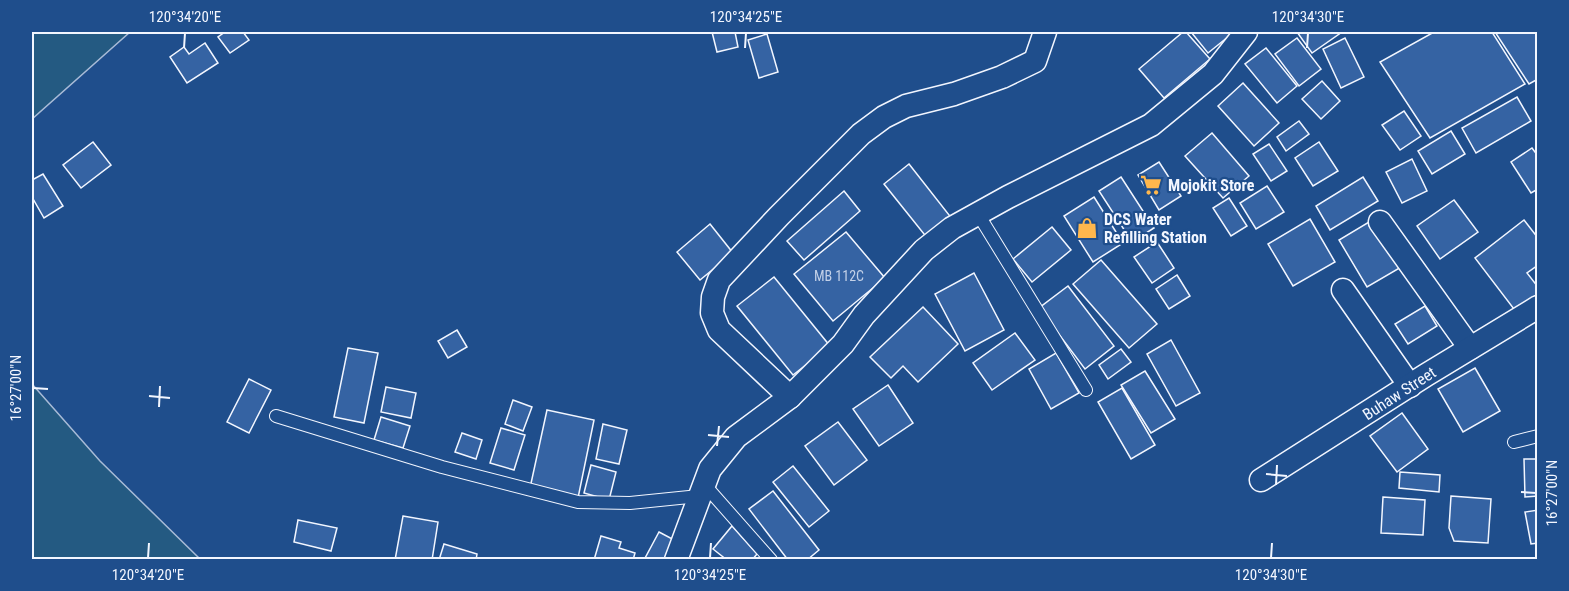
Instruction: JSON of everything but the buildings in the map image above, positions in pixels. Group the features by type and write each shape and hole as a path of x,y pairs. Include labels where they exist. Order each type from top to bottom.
{"street":[{"path":"790,398 719,330 712,313 713,297 719,280 861,134 884,117 906,106 954,94 1002,77 1035,61 1045,32"},
{"path":"676,560 710,469 736,437 790,398 843,344 864,315 924,250 952,228 1008,196 1151,125 1213,74 1246,32"},
{"path":"1380,222 1470,348"},
{"path":"1343,290 1410,386"},
{"name":"Buhaw Street","path":"1261,480 1470,348 1538,308"}],"lane":[{"path":"978,214 1086,390"},
{"path":"276,416 442,467 578,502 630,504 701,489 771,560"},
{"path":"1514,442 1538,436"}],"shaded area":[{"path":"32,32 130,32 32,119"},
{"path":"32,384 100,461 200,559 32,559"}],"place":[{"name":"Mojokit Store","path":"1151,185"},
{"name":"DCS Water Refilling Station","path":"1087,228"}]}
